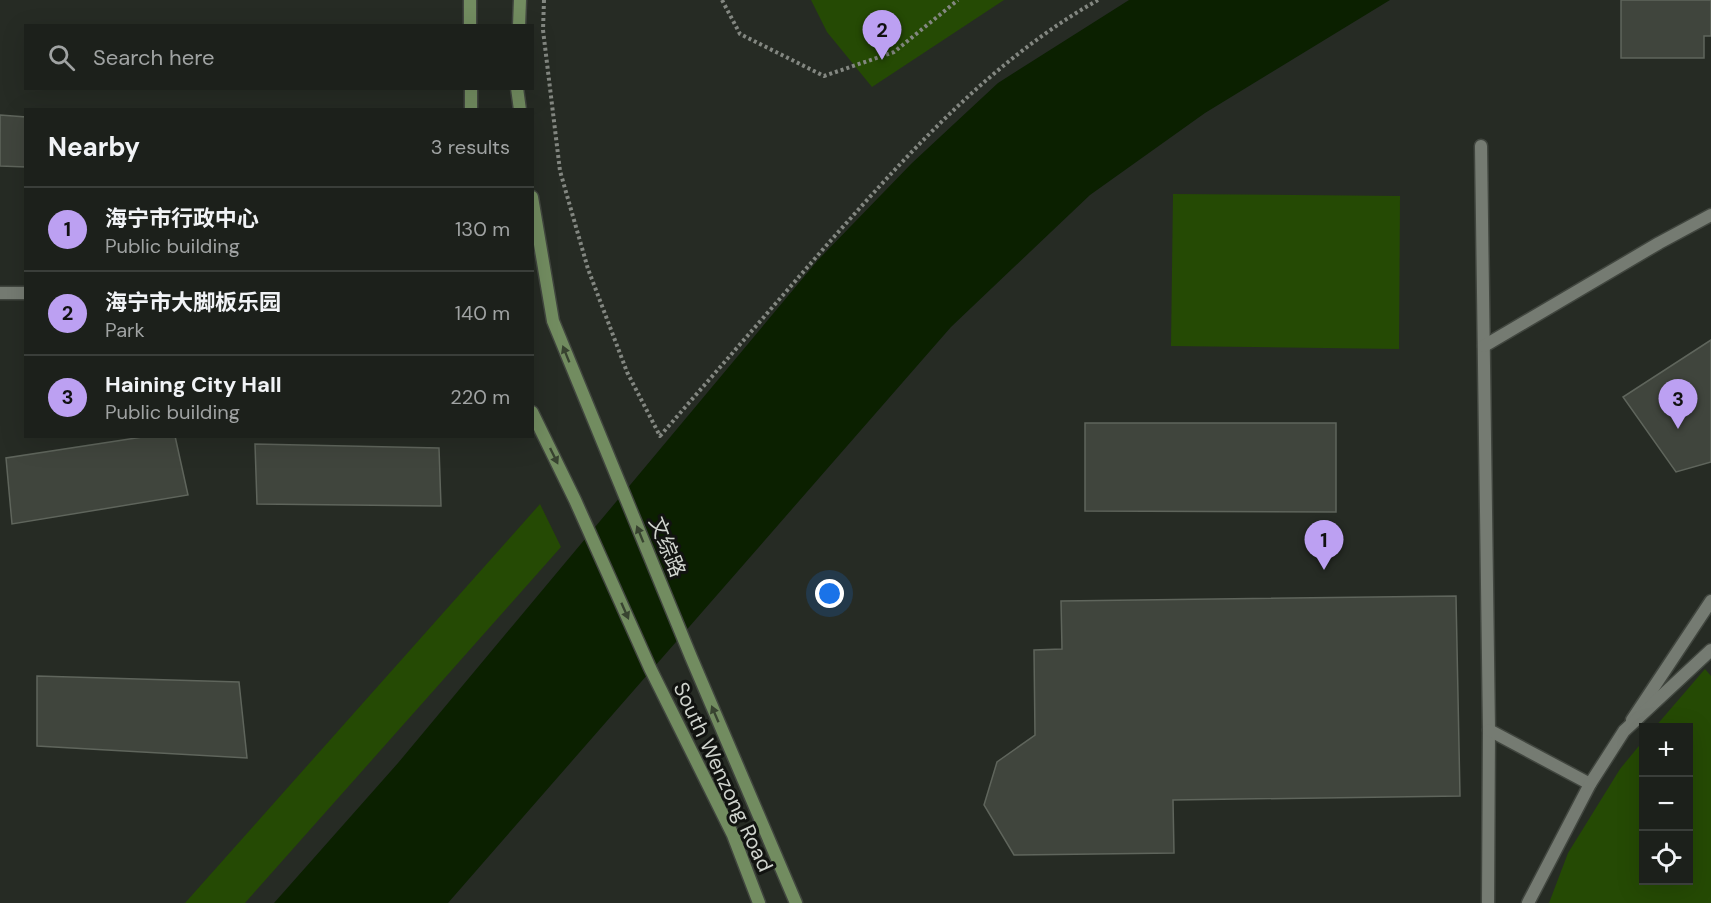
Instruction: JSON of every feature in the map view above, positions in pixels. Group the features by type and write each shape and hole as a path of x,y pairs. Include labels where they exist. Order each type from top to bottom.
{"main road":[{"path":"470,0 470,24"},
{"path":"519,24 520,0"},
{"path":"471,90 471,108"},
{"path":"517,90 519,108"},
{"name":"文综路","path":"534,209 553,321 691,657 796,903"},
{"name":"South Wenzong Road","path":"534,416 575,500 650,668 733,835 759,903"}],"street":[{"path":"1481,146 1490,730 1488,903"},
{"path":"1484,346 1711,215"},
{"path":"0,293 24,293"},
{"path":"1528,903 1590,784 1711,601"},
{"path":"1624,731 1711,650"},
{"path":"1490,730 1590,784"}],"path":[{"path":"544,0 543,30 560,171 588,269 627,372 660,436 863,205 951,112 1009,62 1098,0"},
{"path":"722,0 740,34 824,76 894,52 958,0"}],"green space":[{"path":"811,0 1004,0 872,87 827,32"},
{"path":"1173,194 1400,196 1399,349 1171,346"},
{"path":"540,504 561,547 245,903 185,903"},
{"path":"1705,669 1711,676 1711,903 1549,903 1568,853 1620,769 1639,746 1639,885 1693,885 1693,723 1658,723"}],"shaded area":[{"path":"1129,0 1390,0 1205,113 1090,195 951,327 448,903 274,903 398,763 818,260 912,163 998,83"}],"building":[{"path":"1621,0 1711,0 1711,36 1704,36 1704,58 1621,58"},
{"path":"0,115 24,117 24,167 0,166"},
{"path":"1711,340 1711,462 1676,472 1623,397"},
{"path":"1085,423 1336,423 1336,512 1085,511"},
{"path":"136,438 175,438 188,495 12,524 6,458"},
{"path":"255,444 439,448 441,506 257,504"},
{"path":"1456,596 1460,796 1173,800 1174,853 1014,855 984,805 997,762 1035,735 1034,650 1062,649 1061,601"},
{"path":"37,676 239,682 247,758 37,746"}],"place":[{"name":"海宁市大脚板乐园","path":"882,60"},
{"name":"Haining City Hall","path":"1678,429"},
{"name":"海宁市行政中心","path":"1324,570"}]}
